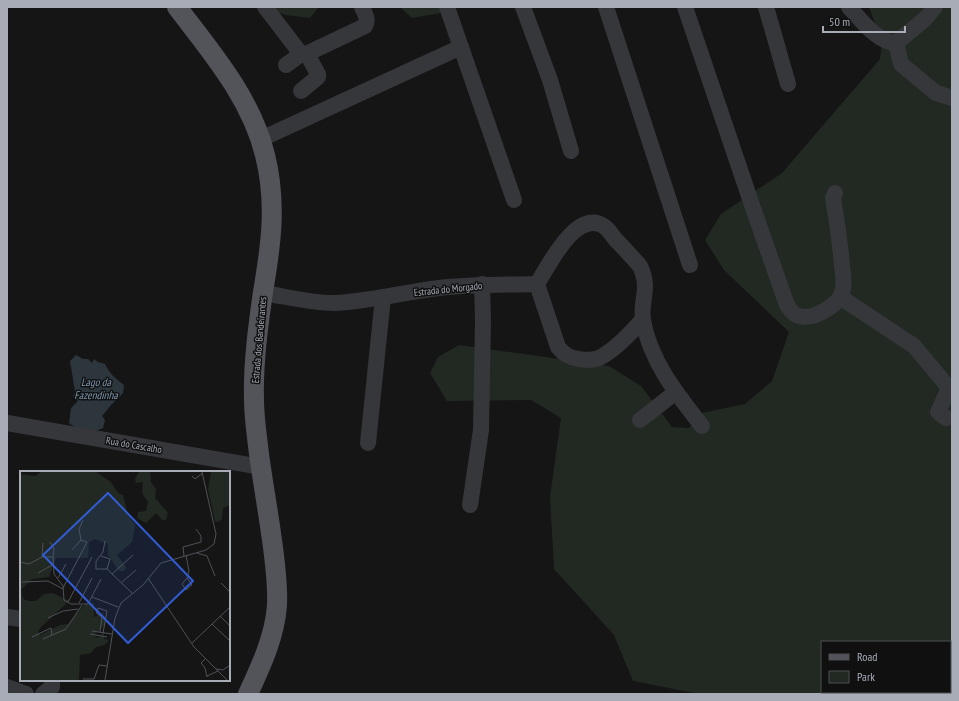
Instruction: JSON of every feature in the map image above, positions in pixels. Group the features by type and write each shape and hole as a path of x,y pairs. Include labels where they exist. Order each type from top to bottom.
{"main road":[{"name":"Estrada dos Bandeirantes","path":"177,7 220,64 250,112 259,135 270,178 272,229 257,341 254,401 261,467 278,580 277,606 265,656 248,694"}],"street":[{"path":"265,7 304,54 318,74 318,77 301,91"},
{"path":"286,65 304,54 365,26 368,22 362,7"},
{"path":"447,7 514,200"},
{"path":"523,7 550,80 571,151"},
{"path":"606,7 690,265"},
{"path":"685,7 787,305 791,312 797,316 805,318 819,314 830,307 842,293 844,282 833,198 835,193"},
{"path":"766,7 788,84"},
{"path":"852,8 864,23 883,39 890,43 896,43 925,19 935,7"},
{"path":"259,135 459,43"},
{"path":"896,43 901,64 936,93 952,98"},
{"path":"643,319 631,333 601,357 590,360 576,359 564,354 558,347 537,284 559,249 575,230 583,225 593,222 605,227 633,258 644,274 646,284 643,319 654,356 676,392 702,426"},
{"path":"470,505 481,430 483,320 482,284"},
{"name":"Estrada do Morgado","path":"263,293 335,303 439,288 482,284 537,284"},
{"path":"368,443 382,297"},
{"path":"840,297 914,346 949,388 938,412 946,418"},
{"path":"640,420 676,392"},
{"name":"Rua do Cascalho","path":"7,423 261,467"},
{"path":"7,617 20,619"},
{"path":"7,687 26,694"}],"green space":[{"path":"266,7 319,7 310,18 285,15"},
{"path":"400,7 442,7 441,13 412,18"},
{"path":"869,7 952,7 952,694 699,694 633,681 614,635 554,569 550,497 561,418 531,400 447,401 430,373 438,357 459,345 609,366 641,386 672,427 689,428 702,413 745,404 772,381 789,332 724,270 705,240 721,214 782,173 880,59 882,42"}],"water":[{"name":"Lago da Fazendinha","path":"76,355 83,359 88,359 92,363 94,359 105,364 113,376 124,385 123,393 102,416 105,420 103,428 93,432 82,431 69,423 71,408 78,401 73,396 75,392 70,361"}]}
